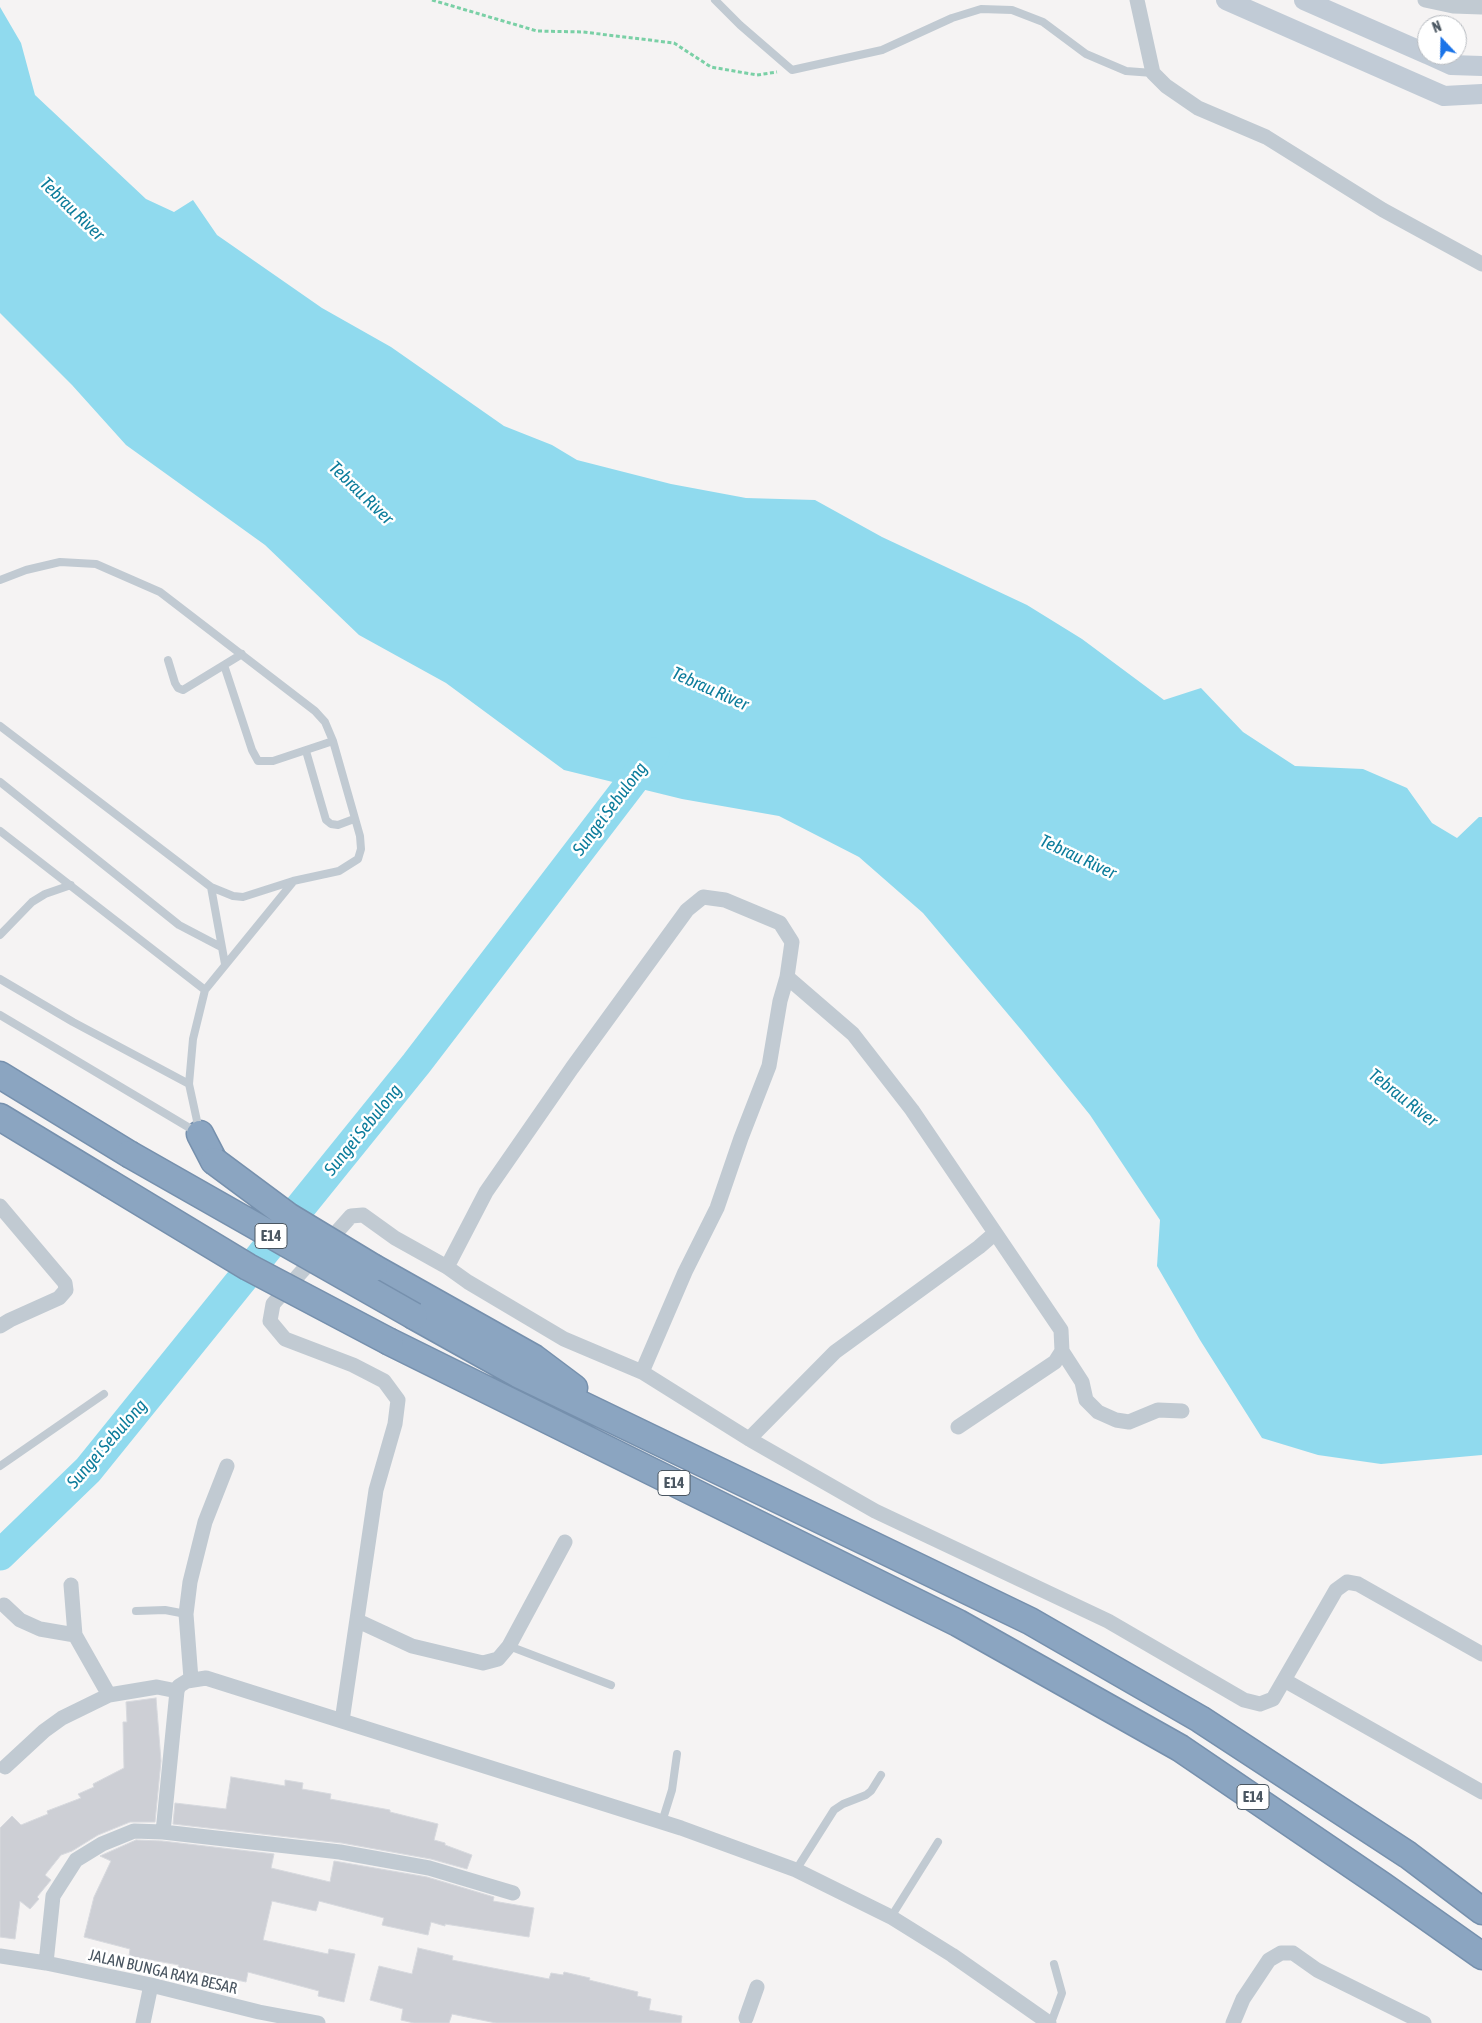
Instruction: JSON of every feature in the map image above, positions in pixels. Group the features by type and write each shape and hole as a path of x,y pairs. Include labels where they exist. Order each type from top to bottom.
{"highway":[{"name":"E14","path":"0,1075 129,1154 518,1374 1030,1621 1200,1719 1408,1856 1482,1911"},
{"name":"E14","path":"0,1117 248,1267 390,1342 958,1623 1180,1748 1482,1956"},
{"path":"200,1134 214,1161 288,1216 374,1268 534,1358 620,1422"}],"street":[{"path":"1137,0 1153,72 1166,86 1198,108 1266,137 1384,210 1482,264"},
{"path":"1226,0 1444,96 1474,94 1473,65"},
{"path":"1304,0 1417,50"},
{"path":"1431,1 1453,6 1482,7"},
{"path":"447,1267 486,1192 572,1068 688,910 703,897 725,900 780,922 792,942 769,1066 741,1138 717,1208 685,1272 642,1372"},
{"path":"787,977 853,1034 912,1110 994,1234 1061,1330 1062,1351 1082,1382 1086,1400 1098,1412 1116,1420 1129,1422 1158,1410 1182,1410"},
{"path":"0,1206 65,1283 66,1290 59,1298 0,1326"},
{"path":"342,1721 376,1490 395,1424 398,1400 384,1381 353,1365 285,1339 270,1321 273,1304 352,1216 363,1215 395,1238 447,1267 468,1282 564,1339 642,1372 749,1439 875,1511 1108,1621 1244,1700 1260,1704 1273,1699 1336,1590 1347,1582 1358,1584 1482,1654"},
{"path":"749,1439 835,1352 994,1234"},
{"path":"958,1427 1055,1362 1062,1351"},
{"path":"192,1679 186,1614 190,1582 205,1522 227,1466"},
{"path":"358,1620 412,1646 483,1663 498,1659 509,1646 566,1542"},
{"path":"71,1585 75,1635 109,1695"},
{"path":"4,1605 20,1620 40,1628 75,1635"},
{"path":"163,1832 177,1690 183,1683 192,1679 206,1678 662,1822 745,1850 796,1870 891,1917 952,1955 1050,2023"},
{"path":"1284,1680 1482,1792"},
{"path":"5,1767 44,1731 62,1718 109,1695 157,1687 177,1690"},
{"path":"46,1963 53,1896 76,1860 118,1836 134,1831 163,1832 340,1852 428,1868 514,1893"},
{"path":"1233,2023 1243,1999 1269,1960 1281,1953 1292,1953 1317,1970 1424,2023"},
{"name":"JALAN BUNGA RAYA BESAR","path":"0,1956 46,1963 151,1985 258,2017 318,2023"},
{"path":"143,2023 151,1985"},
{"path":"746,2018 758,1987"}],"lane":[{"path":"715,0 740,26 792,70 882,50 952,18 981,9 1012,10 1043,22 1086,54 1126,71 1153,72"},
{"path":"0,580 26,570 60,562 96,564 160,592 242,654 315,711 325,722 333,741 361,842 358,859 339,870 293,881 243,897 233,896 211,887 0,726"},
{"path":"168,660 175,683 178,688 183,690 242,654"},
{"path":"224,665 252,750 258,761 273,761 333,741"},
{"path":"306,751 326,820 331,824 338,825 354,819"},
{"path":"0,782 179,925 221,946"},
{"path":"0,831 205,990"},
{"path":"200,1134 189,1084 193,1039 205,990 293,881"},
{"path":"0,935 6,923 32,902 45,894 71,885"},
{"path":"211,887 225,964"},
{"path":"0,979 73,1022 189,1084"},
{"path":"0,1014 200,1134"},
{"path":"0,1466 104,1394"},
{"path":"136,1611 165,1610 186,1614"},
{"path":"509,1646 612,1685"},
{"path":"662,1822 672,1790 677,1754"},
{"path":"796,1870 834,1810 843,1804 866,1795 871,1791 881,1775"},
{"path":"891,1917 938,1842"},
{"path":"1050,2023 1062,1993 1054,1964"}],"path":[{"path":"432,0 538,31 584,32 674,43 711,67 758,75 792,70"}],"water":[{"name":"Tebrau River","path":"0,7 21,43 35,95 146,199 174,212 193,200 217,235 322,308 391,347 504,426 552,445 577,460 671,484 746,498 815,500 882,537 1027,605 1082,639 1164,700 1201,688 1243,732 1295,766 1363,769 1407,788 1432,823 1457,838 1479,817 1482,817 1482,1455 1381,1464 1318,1455 1262,1438 1200,1340 1157,1266 1160,1220 1090,1115 923,913 859,857 779,816 682,799 564,770 446,683 359,635 265,545 126,445 72,385 0,313"}],"building":[{"path":"156,1698 161,1761 155,1822 130,1822 98,1835 72,1851 61,1855 45,1875 51,1880 37,1897 39,1899 30,1909 20,1901 15,1939 0,1937 0,1828 12,1816 21,1825 48,1814 47,1811 81,1798 78,1794 94,1787 93,1784 124,1768 123,1722 127,1722 126,1702"},
{"path":"231,1777 285,1786 285,1780 303,1783 302,1789 331,1794 330,1799 390,1810 390,1812 438,1824 434,1840 472,1855 467,1869 431,1859 342,1843 173,1824 175,1803 226,1809"},
{"path":"136,1840 162,1841 274,1854 271,1868 330,1882 334,1861 427,1877 494,1897 493,1901 534,1908 529,1937 445,1924 445,1926 431,1922 428,1935 382,1925 384,1918 319,1901 316,1911 272,1901 263,1940 328,1954 329,1949 355,1954 344,2002 318,1996 319,1991 248,1972 246,1982 178,1967 179,1965 129,1956 130,1949 84,1937 94,1897 111,1861 100,1856"},
{"path":"418,1948 453,1956 452,1960 549,1979 551,1973 563,1975 564,1972 590,1978 589,1980 638,1992 637,1996 651,1999 649,2010 682,2016 681,2023 496,2023 452,2014 449,2023 414,2023 401,2020 403,2009 370,2000 379,1966 412,1974"}],"waterway":[{"name":"Sungei Sebulong","path":"0,1555 88,1470 416,1064 654,753"}]}
